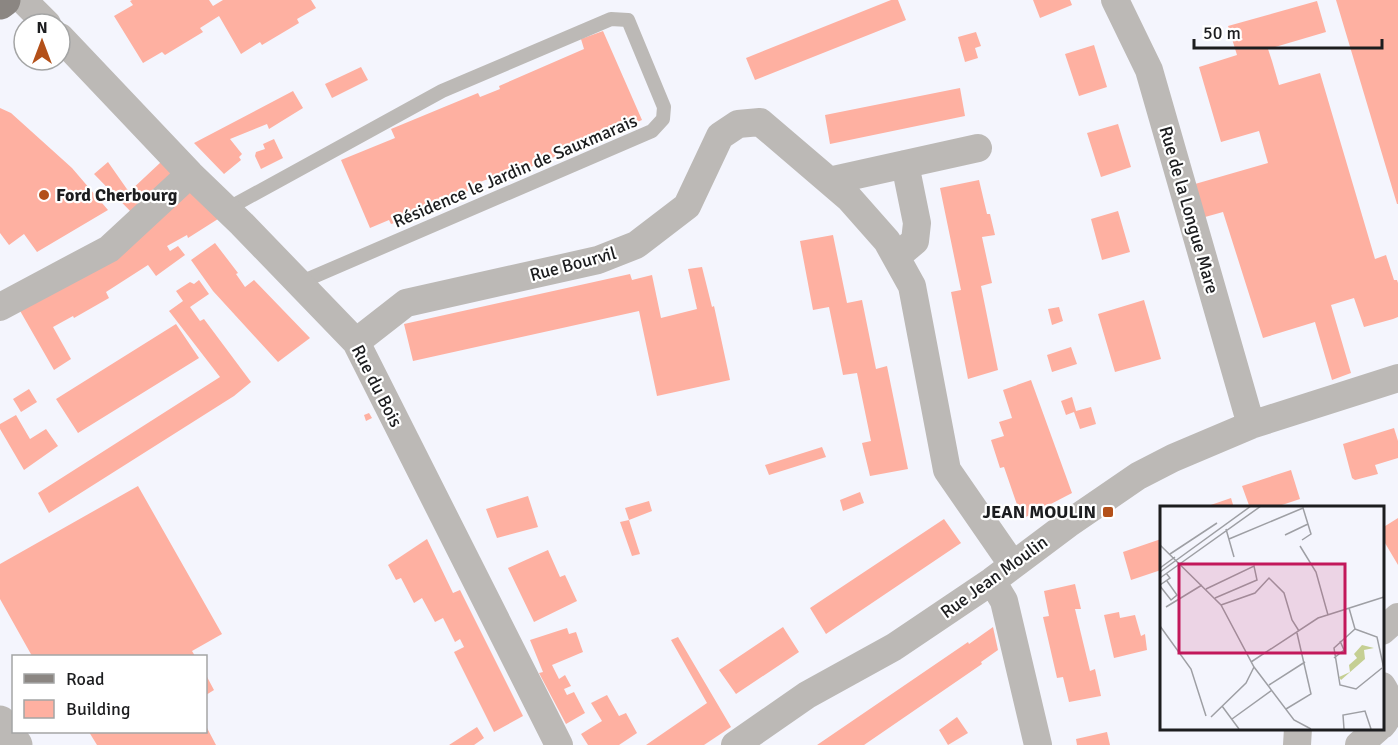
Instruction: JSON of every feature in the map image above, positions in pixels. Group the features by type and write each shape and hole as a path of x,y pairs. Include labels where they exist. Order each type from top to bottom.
{"street":[{"path":"23,0 35,12"},
{"name":"Rue de la Longue Mare","path":"1115,0 1149,70 1251,425"},
{"name":"Rue du Bois","path":"72,50 190,174 356,342 559,745"},
{"name":"Rue Bourvil","path":"356,342 406,303 598,260 636,245 687,206 720,136 738,124 760,122 849,198 879,232 912,286 947,470 1002,573 1004,601 1038,745"},
{"path":"829,181 978,148"},
{"path":"896,257 915,241 917,223 905,164"},
{"path":"0,307 109,249 190,174"},
{"name":"Rue Jean Moulin","path":"735,745 807,695 894,647 1138,476 1173,458 1251,425 1398,378"},
{"path":"1383,630 1398,617"},
{"path":"1383,688 1389,697 1389,709 1383,724"},
{"path":"0,722 16,745"},
{"path":"1297,745 1298,730"},
{"path":"1359,745 1377,730"}],"lane":[{"name":"Résidence le Jardin de Sauxmarais","path":"226,209 442,91 611,19 628,20 664,107 663,118 652,131 299,283"}],"building":[{"path":"209,0 213,6 223,0 311,0 316,8 297,19 299,23 262,45 260,42 241,54 219,16 200,28 203,32 165,55 162,52 143,63 114,16 133,5 130,1"},
{"path":"891,0 898,0 906,20 755,80 746,58"},
{"path":"1033,0 1070,0 1072,5 1040,18"},
{"path":"1336,0 1398,0 1398,204 1397,204"},
{"path":"1317,1 1326,32 1268,49 1279,85 1320,73 1375,259 1386,255 1394,280 1398,283 1398,317 1393,319 1364,327 1354,298 1331,305 1351,373 1332,380 1315,322 1263,338 1223,212 1205,217 1195,184 1268,163 1259,131 1221,142 1199,67 1237,55 1228,26"},
{"path":"603,31 642,120 490,184 488,179 467,187 468,191 462,193 462,197 453,201 451,198 413,214 414,216 399,225 398,222 391,224 389,220 370,228 341,160 395,138 391,129 478,93 480,97 500,89 499,86 584,49 581,39"},
{"path":"976,32 981,46 975,48 978,58 965,62 958,37"},
{"path":"1094,45 1107,87 1079,96 1065,54"},
{"path":"361,67 368,80 332,98 325,84"},
{"path":"960,88 965,116 830,144 825,115"},
{"path":"293,91 303,108 269,129 267,124 230,139 242,154 239,157 241,160 224,174 194,143"},
{"name":"Ford Cherbourg","path":"0,108 11,113 72,168 108,210 37,252 24,234 9,245 0,233"},
{"path":"1118,124 1131,167 1101,177 1087,133"},
{"path":"274,139 283,158 261,169 255,156 256,152 265,149 263,144"},
{"path":"108,162 129,192 161,162 175,178 135,216 94,174"},
{"path":"979,180 987,214 990,214 995,235 982,237 992,283 981,286 998,370 968,379 951,292 961,290 940,188"},
{"path":"188,186 218,219 188,238 187,235 167,246 170,251 178,246 185,255 156,276 148,265 106,292 109,298 53,327 71,359 54,370 19,309"},
{"path":"1118,211 1130,252 1102,260 1091,219"},
{"path":"833,235 847,303 862,300 876,369 887,366 908,469 870,476 862,443 871,441 857,373 843,375 829,307 813,310 800,241"},
{"path":"215,243 238,273 236,274 245,287 254,280 310,338 278,362 213,291 191,260"},
{"path":"702,267 712,307 714,306 730,380 657,396 639,311 413,361 404,324 630,274 632,280 652,275 661,318 697,309 688,269"},
{"path":"199,280 209,294 190,307 200,321 204,319 251,382 234,396 49,513 38,493 220,377 169,311 183,301 176,291 190,282 194,284"},
{"path":"1144,300 1161,359 1115,372 1098,314"},
{"path":"1059,307 1063,321 1052,325 1048,309"},
{"path":"176,324 199,358 78,433 56,399"},
{"path":"1071,347 1077,364 1052,372 1047,355"},
{"path":"1031,380 1072,493 1022,519 1004,467 1000,468 991,440 1004,436 999,422 1012,418 1003,390"},
{"path":"29,389 37,402 21,412 13,399"},
{"path":"1072,397 1076,411 1091,407 1096,424 1080,429 1074,412 1066,415 1061,401"},
{"path":"369,413 372,418 366,421 364,415"},
{"path":"16,415 30,439 46,429 58,446 24,470 0,429 0,424"},
{"path":"1394,428 1398,441 1398,458 1375,465 1378,474 1355,480 1352,478 1343,444"},
{"path":"822,447 826,457 769,475 765,465"},
{"path":"1291,470 1300,499 1279,506 1249,506 1242,486"},
{"path":"138,486 222,634 192,651 194,655 31,655 0,599 0,564"},
{"path":"860,492 864,503 843,511 840,500"},
{"path":"528,496 538,527 497,538 486,509"},
{"path":"1231,498 1233,506 1208,506"},
{"path":"649,501 652,511 629,520 625,508"},
{"path":"1398,518 1398,565 1383,540 1383,527"},
{"path":"944,519 961,543 826,634 810,608"},
{"path":"629,520 640,554 632,556 620,522"},
{"path":"427,539 453,593 460,590 523,716 494,732 454,652 464,647 460,639 455,642 443,618 435,622 422,598 414,603 401,578 396,580 388,565"},
{"path":"1160,539 1160,570 1131,580 1123,552"},
{"path":"548,550 560,577 565,575 577,601 534,622 508,568"},
{"path":"1075,584 1081,609 1075,609 1090,671 1095,669 1101,696 1069,702 1063,677 1057,678 1043,617 1049,616 1044,591"},
{"path":"1119,612 1120,618 1135,615 1141,636 1145,634 1147,650 1114,658 1104,615"},
{"path":"783,627 799,652 736,694 719,670"},
{"path":"993,627 998,650 981,662 982,664 864,745 817,745 968,642 969,644"},
{"path":"567,628 569,634 576,632 583,652 552,665 559,679 565,675 571,686 564,689 567,695 574,692 585,713 566,724 539,673 543,672 530,640"},
{"path":"678,637 731,727 704,745 646,745 707,703 671,640"},
{"path":"207,677 214,690 207,694"},
{"path":"607,695 619,716 626,713 637,733 619,745 588,745 581,734 602,721 591,703"},
{"path":"957,717 968,733 948,745 939,730"},
{"path":"477,727 484,738 474,745 449,745"},
{"path":"207,728 216,745 97,745 90,733 207,733"},
{"path":"1107,732 1110,745 1077,745 1076,739"}],"place":[{"name":"Ford Cherbourg","path":"44,195"},
{"name":"JEAN MOULIN","path":"1108,512"}]}
